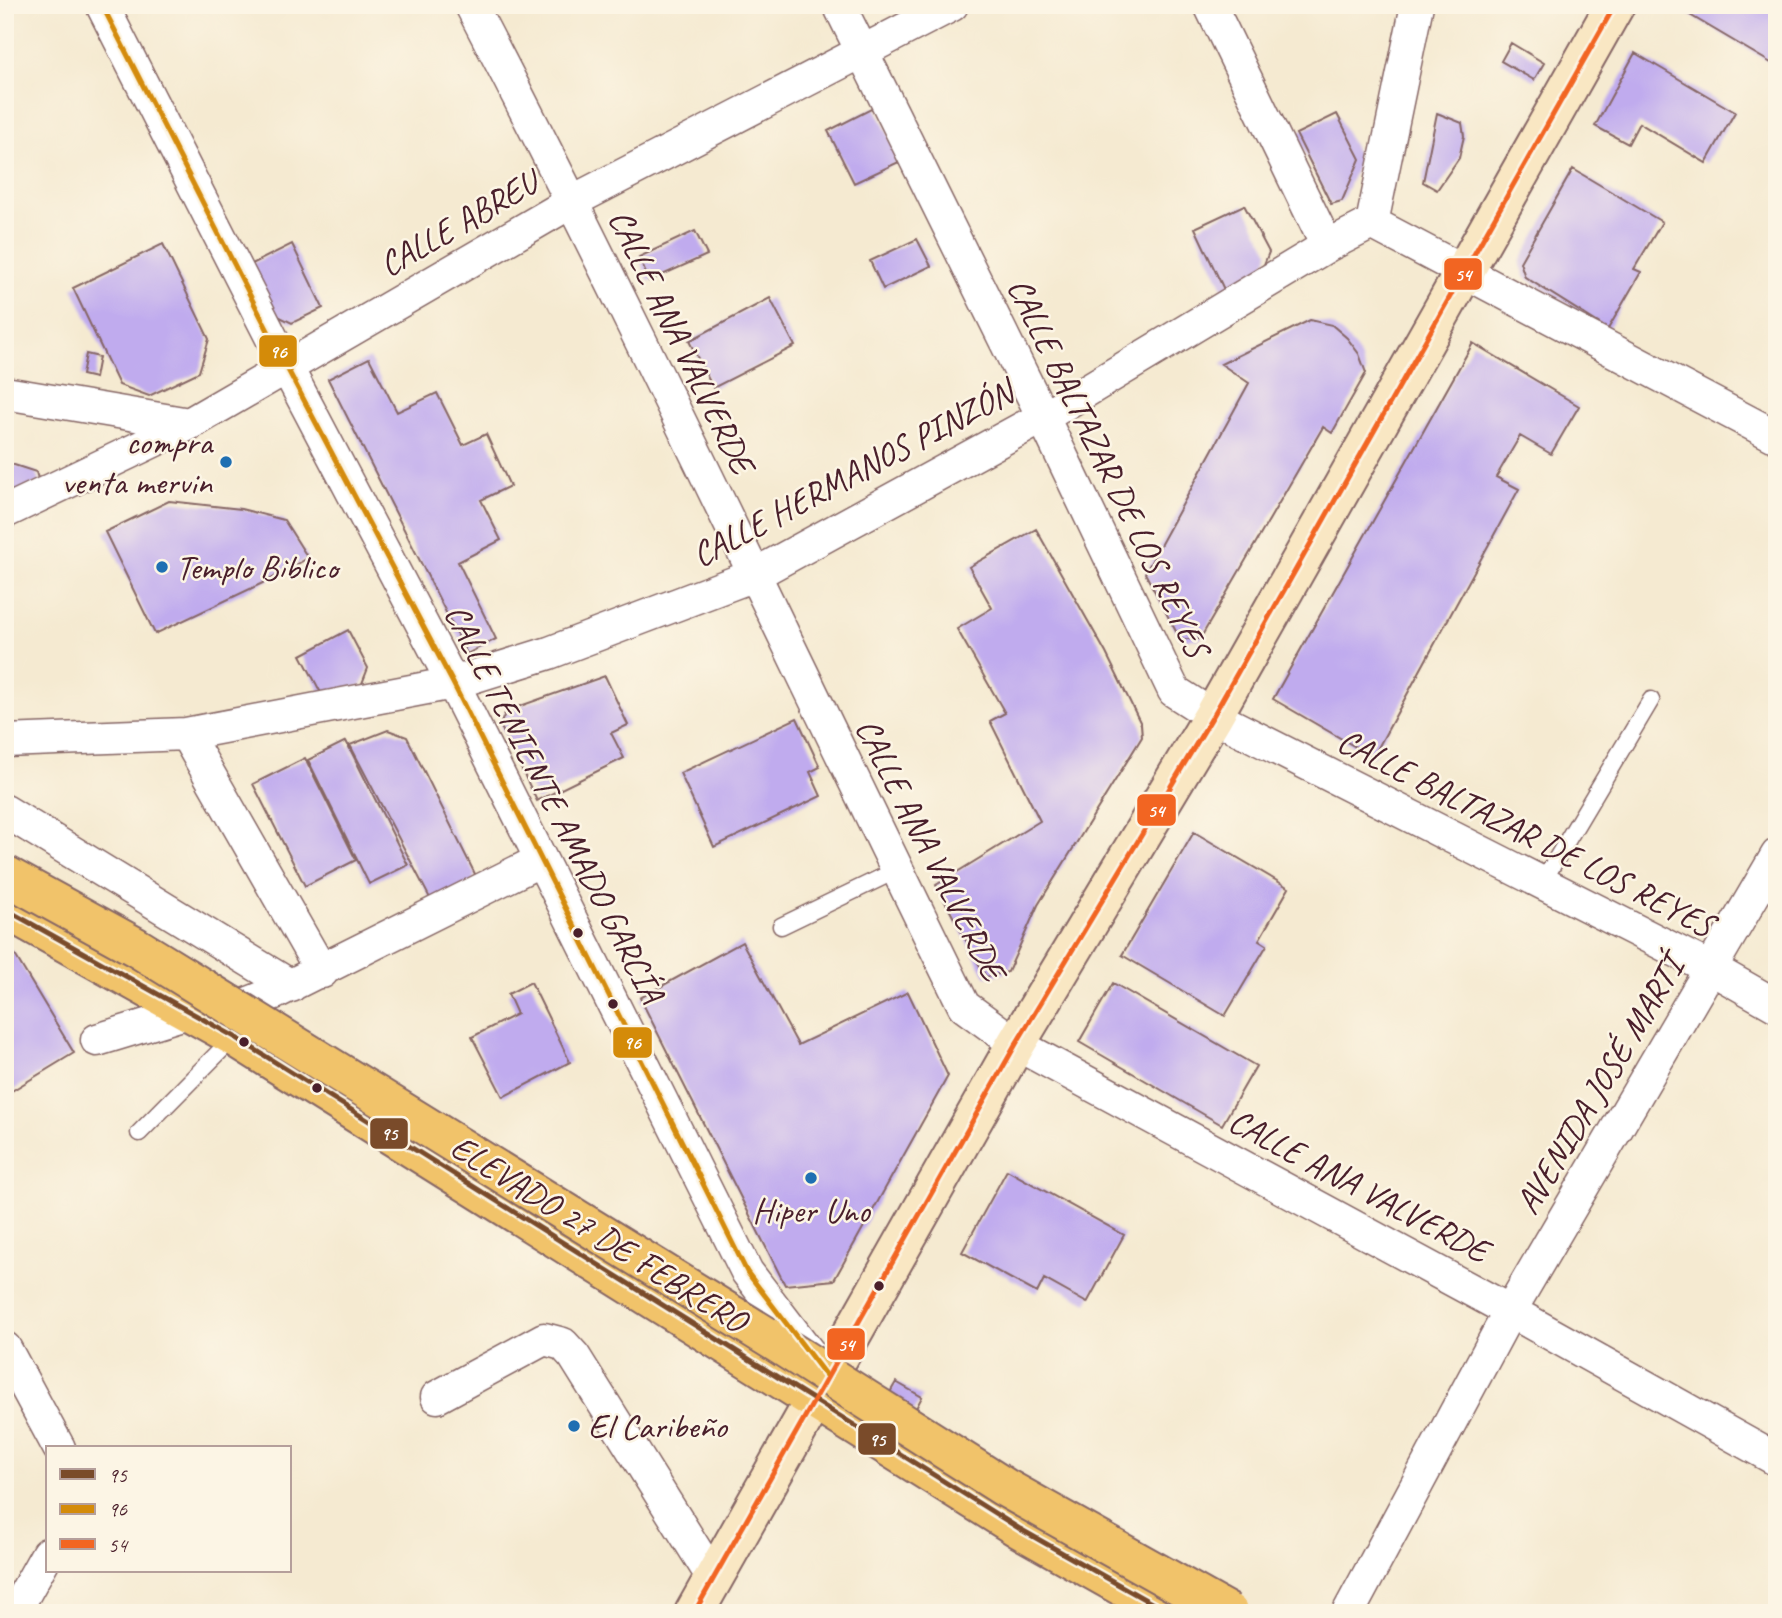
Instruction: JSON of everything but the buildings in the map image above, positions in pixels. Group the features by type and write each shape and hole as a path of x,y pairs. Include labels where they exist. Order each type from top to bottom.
{"main road":[{"path":"694,1613 1016,1044 1213,716 1465,275 1615,5"},
{"name":"ELEVADO 27 DE FEBRERO","path":"5,875 136,947 786,1348 1004,1487 1229,1613"},
{"path":"8,913 191,1011 235,1023 820,1388 1020,1529 1169,1613"}],"street":[{"name":"CALLE TENIENTE AMADO GARCÍA","path":"103,5 286,366 453,682 747,1272 820,1388"},
{"name":"CALLE ANA VALVERDE","path":"471,5 573,201 752,576 964,1006 1016,1044 1510,1311 1777,1460"},
{"name":"CALLE BALTAZAR DE LOS REYES","path":"839,5 1044,417 1174,691 1213,716 1712,969 1777,1006"},
{"name":"CALLE ABREU","path":"5,512 189,424 573,201 952,5"},
{"path":"1210,5 1328,246"},
{"path":"1417,5 1372,223 1465,275 1777,437"},
{"name":"CALLE HERMANOS PINZÓN","path":"5,741 186,734 453,682 549,653 752,576 1044,417 1328,246 1372,223"},
{"path":"5,393 189,424"},
{"path":"186,734 322,972"},
{"path":"5,811 292,986"},
{"name":"AVENIDA JOSÉ MARTÍ","path":"1348,1613 1510,1311 1777,855"},
{"path":"235,1023 292,986 541,860"},
{"path":"97,1040 191,1011"},
{"path":"437,1397 544,1339 563,1344 574,1356 713,1578"},
{"path":"5,1348 58,1446"},
{"path":"14,1613 46,1556"}],"lane":[{"path":"1542,883 1651,700"},
{"path":"781,926 897,870"},
{"path":"139,1133 235,1023"}],"transit line":[{"name":"96","path":"102,5 286,366 453,683 747,1272 827,1377"},
{"name":"54","path":"694,1613 1016,1044 1213,716 1615,5"},
{"name":"95","path":"5,909 235,1037 1020,1529 1169,1613"}],"place":[{"name":"compra venta mervin","path":"226,462"},
{"name":"Templo Biblico","path":"162,567"},
{"name":"Hiper Uno","path":"811,1178"},
{"name":"El Caribeño","path":"574,1426"}]}
